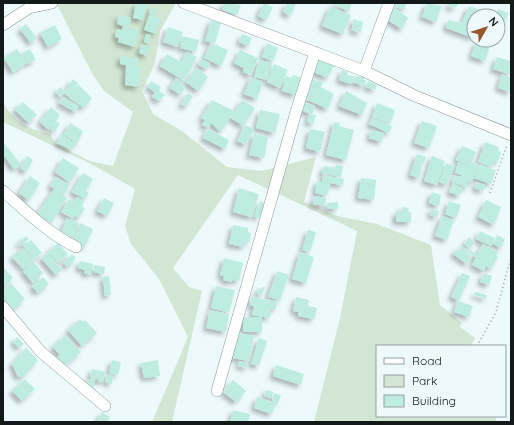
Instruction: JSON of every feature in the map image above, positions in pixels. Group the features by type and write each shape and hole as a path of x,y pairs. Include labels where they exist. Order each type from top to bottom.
{"street":[{"path":"3,25 29,8 52,3"},
{"path":"184,3 364,71 413,95 511,135"},
{"path":"364,71 389,3"},
{"path":"216,391 294,119 316,52"},
{"path":"3,191 65,242 76,247"},
{"path":"3,307 41,352 105,406"}],"path":[{"path":"490,193 511,135"},
{"path":"478,345 496,312 511,257"}],"green space":[{"path":"56,3 176,3 160,31 155,63 142,91 153,114 182,131 227,167 262,171 316,157 304,202 337,216 377,224 431,245 440,305 462,323 460,327 475,338 472,345 376,345 376,417 495,417 497,422 314,422 340,318 357,231 238,175 173,268 189,287 202,291 172,422 152,422 188,337 159,279 131,244 125,226 135,189 91,164 3,122 3,102 12,115 22,124 35,130 50,134 56,144 90,161 113,166 133,112 104,91 93,75"}],"building":[{"path":"136,3 147,5 143,20 133,18"},
{"path":"224,3 241,5 237,15 222,10"},
{"path":"264,3 273,7 266,20 258,16"},
{"path":"287,3 296,4 290,16 283,12"},
{"path":"329,3 352,3 349,11"},
{"path":"393,3 407,3 404,10 392,5"},
{"path":"427,3 442,6 436,22 422,17"},
{"path":"446,3 458,3 458,5 453,9"},
{"path":"393,6 408,18 402,29 386,19"},
{"path":"151,7 157,9 155,16 149,14"},
{"path":"330,7 351,15 343,34 322,26"},
{"path":"506,12 509,13 506,19"},
{"path":"466,13 466,35 446,28 448,20 462,23"},
{"path":"119,15 131,18 129,28 139,30 135,47 118,42 119,38 115,37 117,29 122,30 123,26 117,24"},
{"path":"149,15 161,18 156,34 144,30"},
{"path":"353,19 363,22 362,28 352,25"},
{"path":"211,20 221,23 215,43 205,41"},
{"path":"26,24 37,38 31,43 20,29"},
{"path":"55,25 62,39 48,47 40,33"},
{"path":"353,26 362,29 360,33 351,30"},
{"path":"168,27 183,32 178,47 163,42"},
{"path":"146,34 151,35 149,44 144,42"},
{"path":"242,34 252,38 248,46 239,42"},
{"path":"182,36 199,40 196,52 180,48"},
{"path":"211,43 228,50 221,66 204,58"},
{"path":"267,43 278,48 273,61 262,57"},
{"path":"141,44 149,46 147,56 139,53"},
{"path":"474,48 489,48 485,61 471,56"},
{"path":"17,49 27,63 13,72 4,58"},
{"path":"30,49 36,60 28,64 22,53"},
{"path":"240,50 258,58 251,75 243,72 244,68 234,63"},
{"path":"187,52 197,57 184,81 160,66 167,54 181,62"},
{"path":"120,56 138,58 137,66 141,67 139,87 125,85 126,65 120,64"},
{"path":"497,57 511,61 511,75 493,69"},
{"path":"201,59 210,63 207,69 198,65"},
{"path":"316,59 335,66 330,72 328,78 311,71"},
{"path":"259,60 272,63 267,80 254,77"},
{"path":"274,64 288,70 280,88 267,82"},
{"path":"197,68 208,77 198,91 186,82"},
{"path":"342,70 348,72 345,82 339,80"},
{"path":"502,74 511,78 511,92 498,88"},
{"path":"293,75 302,78 296,95 282,91 286,76 292,78"},
{"path":"347,75 354,76 352,84 345,82"},
{"path":"355,76 364,77 363,79 366,80 363,86 353,82"},
{"path":"251,77 263,82 257,99 244,94"},
{"path":"176,78 183,82 181,85 185,87 181,95 170,88"},
{"path":"73,79 78,83 69,97 64,93 61,97 56,93 60,87 65,91"},
{"path":"310,79 323,82 320,89 321,87 334,94 328,109 310,101 313,92 309,101 302,99"},
{"path":"151,81 161,87 159,91 165,95 159,101 152,97 155,92 148,87"},
{"path":"368,81 377,85 375,90 366,87"},
{"path":"78,84 92,98 84,108 69,98"},
{"path":"346,91 367,103 362,115 339,106"},
{"path":"188,93 193,96 186,107 181,104"},
{"path":"63,97 79,106 76,112 59,103"},
{"path":"212,100 234,111 221,132 211,123 209,128 202,125 205,120 201,118"},
{"path":"242,100 255,108 243,126 231,118"},
{"path":"302,101 315,106 312,114 299,110"},
{"path":"23,102 37,115 29,123 15,110"},
{"path":"377,103 395,110 390,124 372,117"},
{"path":"51,107 60,115 49,130 40,122"},
{"path":"260,110 280,114 275,133 256,128"},
{"path":"310,114 316,115 313,124 307,122"},
{"path":"372,118 392,126 389,133 369,124"},
{"path":"56,121 60,124 54,132 51,130"},
{"path":"422,121 437,126 429,148 414,143"},
{"path":"334,122 340,123 339,126 354,130 346,160 326,155"},
{"path":"70,123 83,131 77,144 64,134"},
{"path":"245,125 254,129 246,145 237,141"},
{"path":"208,129 229,140 225,149 203,138"},
{"path":"310,129 325,132 320,152 306,148"},
{"path":"371,130 384,133 382,142 369,138"},
{"path":"62,134 75,144 72,150 57,143"},
{"path":"254,134 268,137 264,158 249,155"},
{"path":"485,142 499,147 498,151 501,152 498,162 494,161 492,167 478,162"},
{"path":"4,143 21,164 14,169 3,154"},
{"path":"462,146 476,152 470,166 456,160"},
{"path":"417,154 426,157 424,163 421,162 420,166 422,167 419,178 410,175"},
{"path":"27,156 33,160 26,172 20,168"},
{"path":"432,156 445,161 437,185 424,181"},
{"path":"63,158 79,168 70,183 55,172"},
{"path":"458,162 473,167 471,166 472,162 478,164 472,182 468,181 468,188 452,182 454,175 461,177 461,175 455,173"},
{"path":"446,163 454,166 447,185 439,182"},
{"path":"479,164 496,170 491,184 474,178"},
{"path":"336,165 343,166 341,177 322,174 324,166 335,168"},
{"path":"83,173 93,179 86,191 89,193 85,199 72,192"},
{"path":"323,175 344,179 343,185 322,182"},
{"path":"30,176 40,183 29,200 19,193"},
{"path":"56,177 70,185 64,195 50,186"},
{"path":"361,178 376,180 374,200 358,198"},
{"path":"317,181 330,184 327,196 315,193"},
{"path":"476,182 485,185 483,191 475,188"},
{"path":"453,183 463,188 459,196 449,192"},
{"path":"239,188 259,194 252,217 233,212"},
{"path":"54,189 67,198 51,223 37,214"},
{"path":"432,192 441,195 439,206 429,203"},
{"path":"314,196 326,198 325,206 313,204"},
{"path":"77,197 84,201 82,206 85,208 79,218 75,216 73,219 61,212 69,199 74,202"},
{"path":"104,198 114,203 107,216 97,211"},
{"path":"486,200 501,207 494,225 478,217"},
{"path":"260,201 265,203 259,218 254,216"},
{"path":"449,201 461,205 456,218 445,214"},
{"path":"338,202 338,209 327,209 327,203"},
{"path":"402,207 409,208 408,212 411,212 411,222 396,222 396,211 402,212"},
{"path":"431,209 439,211 437,217 430,215"},
{"path":"442,216 454,220 447,240 435,236"},
{"path":"67,218 79,223 72,240 60,235"},
{"path":"80,223 93,229 84,248 73,240"},
{"path":"233,225 248,228 248,232 251,233 250,242 246,241 244,247 229,244"},
{"path":"308,230 316,232 310,252 302,250"},
{"path":"480,231 495,238 491,246 476,239"},
{"path":"497,235 505,239 501,248 493,244"},
{"path":"26,236 29,239 20,246 18,244"},
{"path":"469,237 475,242 469,249 464,244"},
{"path":"31,240 42,253 34,259 23,246"},
{"path":"58,243 68,254 58,263 48,252"},
{"path":"483,244 498,252 496,256 498,257 491,269 486,266 484,271 472,265 476,257 460,248 461,246 477,254"},
{"path":"23,248 34,260 23,269 12,257"},
{"path":"458,248 472,257 467,264 453,254"},
{"path":"300,252 314,257 306,283 292,279"},
{"path":"48,253 62,270 56,275 41,258"},
{"path":"72,254 76,258 68,267 63,263"},
{"path":"224,258 243,263 239,281 232,280 232,282 223,280 224,276 220,275"},
{"path":"33,261 43,273 33,283 23,271"},
{"path":"80,261 93,264 91,275 84,273 85,270 78,268"},
{"path":"94,265 105,267 104,274 93,272"},
{"path":"3,267 13,278 3,288"},
{"path":"277,271 289,275 280,300 268,297"},
{"path":"462,273 470,276 459,301 451,297"},
{"path":"484,273 492,276 489,285 480,282"},
{"path":"109,276 111,295 105,296 103,277"},
{"path":"43,277 49,284 38,293 32,286"},
{"path":"11,283 25,299 11,312 5,305 7,303 3,298 3,290"},
{"path":"216,286 235,290 229,313 211,308"},
{"path":"262,287 265,287 262,295 257,294 258,288 261,289"},
{"path":"475,292 487,295 486,299 474,295"},
{"path":"251,297 277,301 276,309 271,309 270,318 252,315 254,306 250,305"},
{"path":"296,297 309,300 308,306 317,308 314,319 298,316 299,312 293,311"},
{"path":"458,301 473,306 469,317 454,312"},
{"path":"210,310 229,314 226,332 206,328"},
{"path":"243,317 262,317 262,332 243,332"},
{"path":"80,319 83,322 85,320 97,333 82,346 68,330"},
{"path":"238,333 254,336 249,361 233,358"},
{"path":"65,335 81,352 65,366 57,357 60,355 53,347"},
{"path":"17,337 24,344 19,348 13,341"},
{"path":"259,338 267,341 259,366 251,364"},
{"path":"26,348 38,360 24,376 18,377 12,364"},
{"path":"112,360 121,362 118,375 109,373"},
{"path":"158,360 160,376 144,378 141,363"},
{"path":"239,361 248,363 247,368 238,366"},
{"path":"276,365 304,374 301,385 273,376"},
{"path":"92,369 105,372 103,382 98,381 99,372 97,380 90,378"},
{"path":"107,374 113,375 112,384 105,382"},
{"path":"25,379 35,389 22,401 12,391"},
{"path":"89,379 93,379 95,383 93,387 89,387 87,385 87,381"},
{"path":"233,380 246,391 236,402 223,392"},
{"path":"266,390 273,392 272,398 264,396"},
{"path":"274,393 281,395 278,403 275,403 272,414 254,408 257,397 272,402"},
{"path":"233,410 250,414 248,422 230,422"},
{"path":"102,412 110,417 107,422 97,422"}]}
